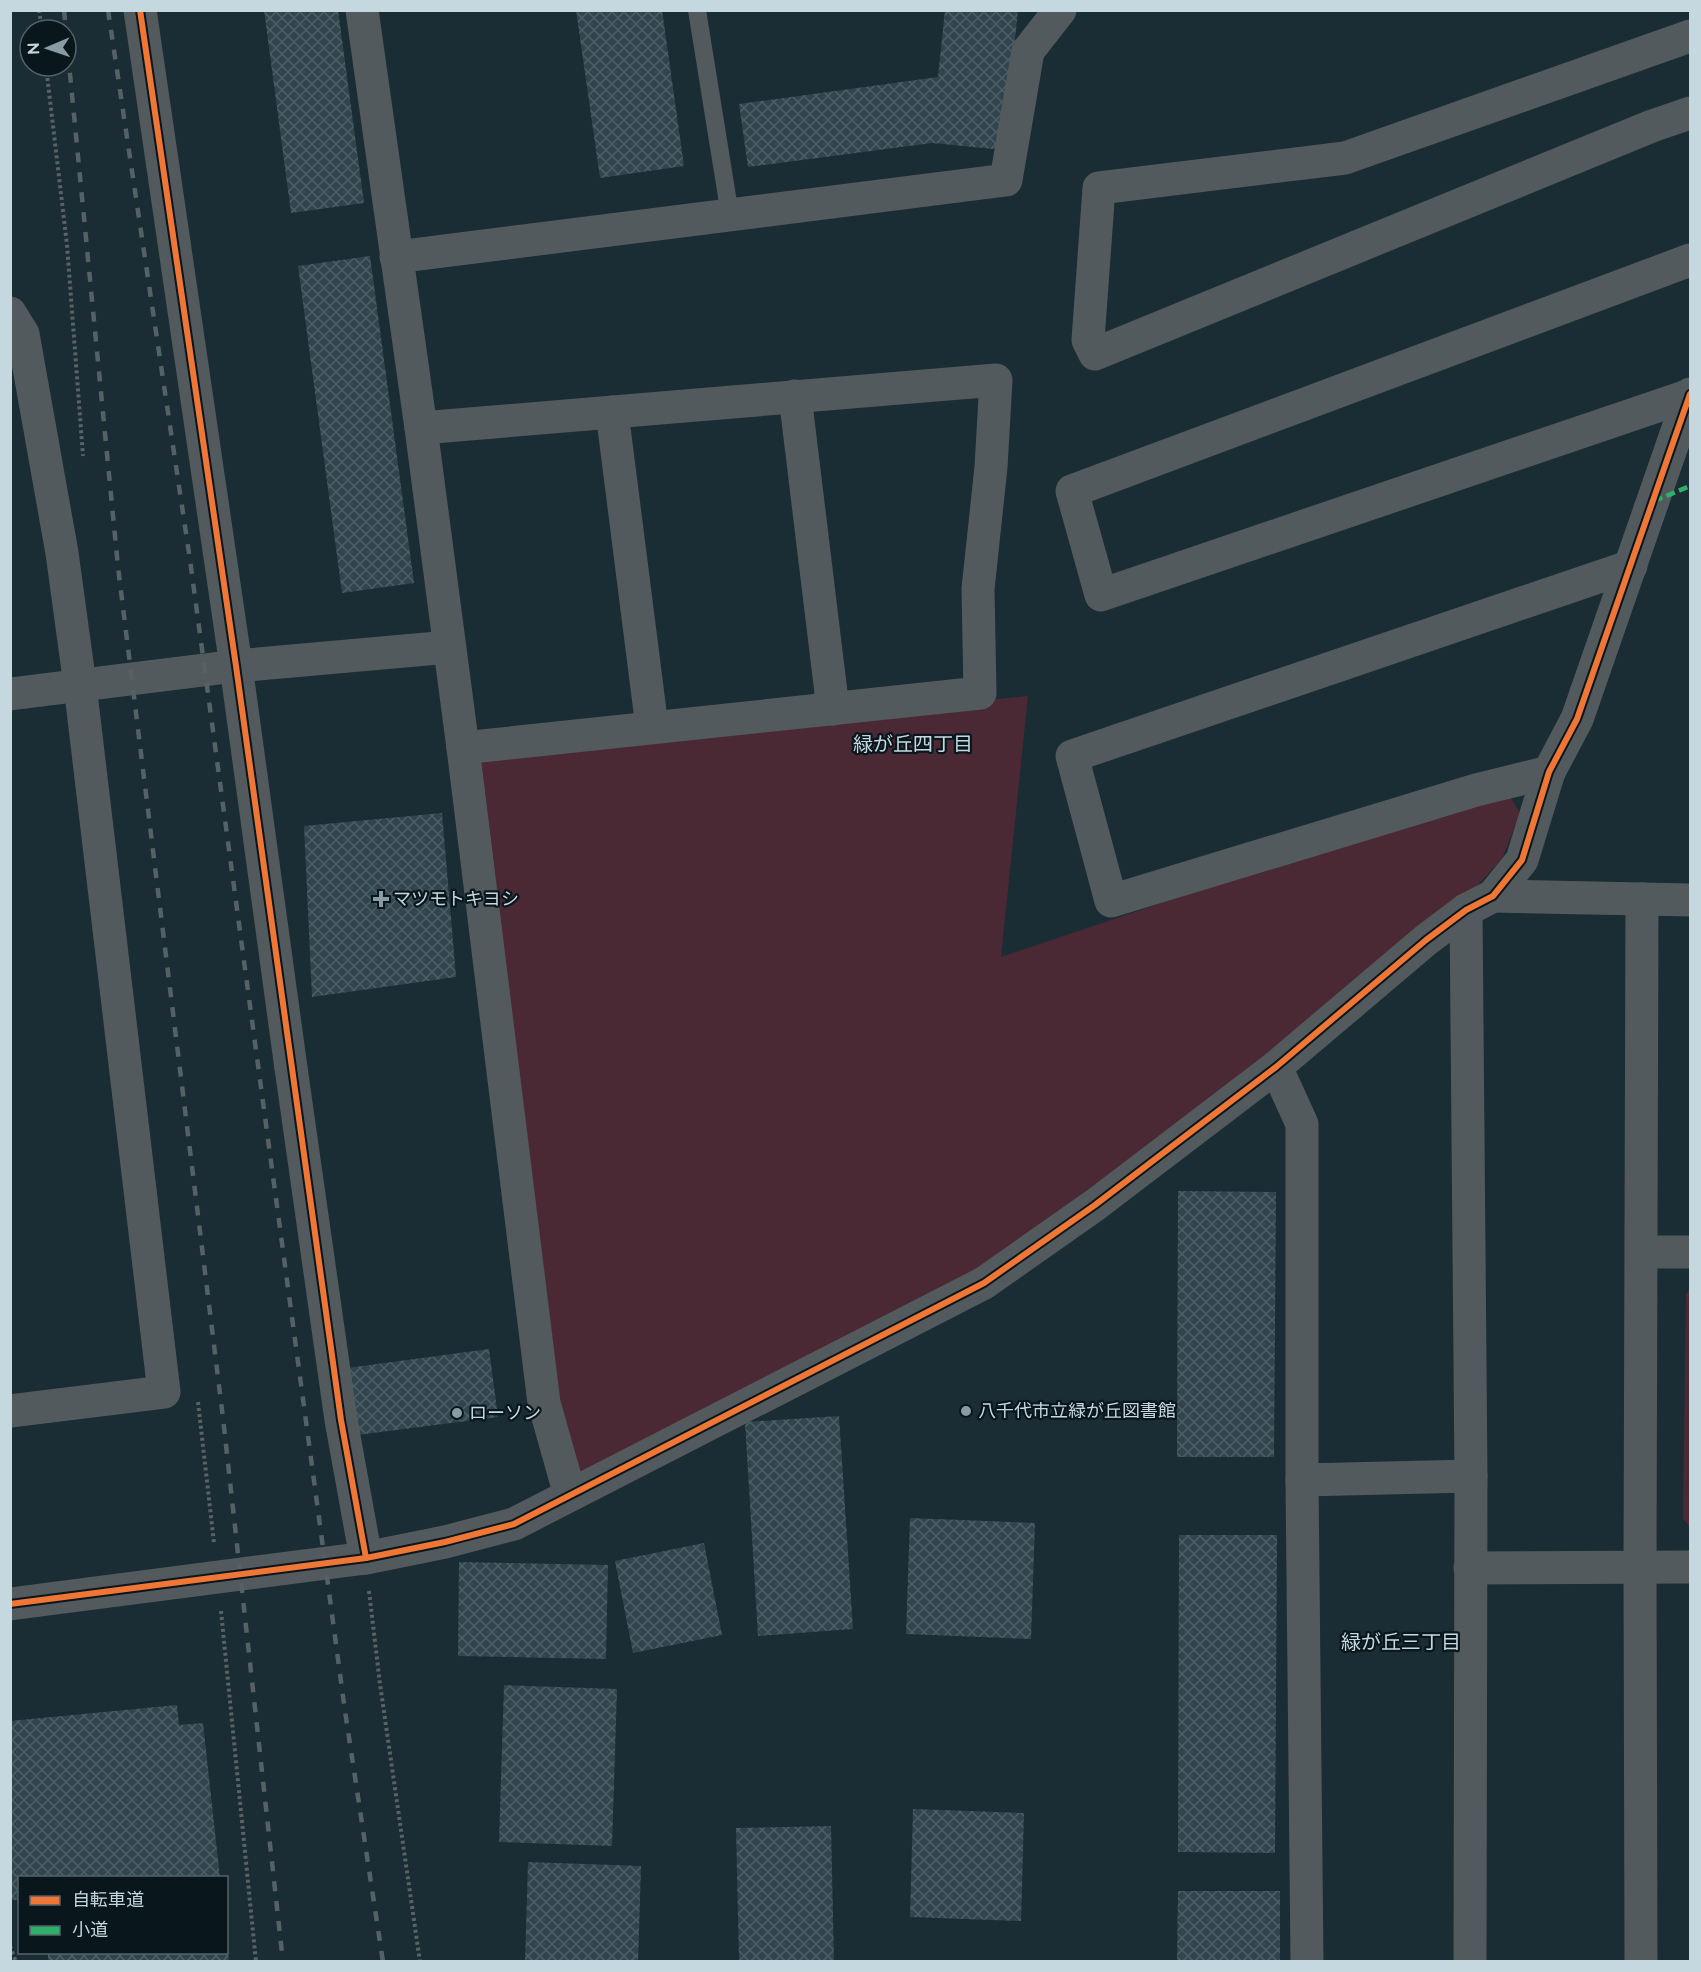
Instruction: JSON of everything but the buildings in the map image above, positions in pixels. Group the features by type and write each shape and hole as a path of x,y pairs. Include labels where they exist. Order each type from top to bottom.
{"street":[{"path":"140,10 236,666 341,1420 366,1558"},
{"path":"362,10 463,748 544,1403 570,1495"},
{"path":"396,257 1006,180 1028,51 1060,10"},
{"path":"1690,36 1345,158 1099,188 1088,340 1095,354 1652,126 1690,113"},
{"path":"1690,260 1072,491 1101,595 1690,395"},
{"path":"10,313 23,334 62,553 81,685 164,1392 10,1412"},
{"path":"421,428 996,380 991,467 978,589 980,693 463,748"},
{"path":"10,1604 366,1558 445,1542 514,1524 984,1283 1095,1205 1276,1067 1426,940 1479,903 1522,860 1549,772 1577,719 1690,395"},
{"path":"795,396 833,708"},
{"path":"612,412 652,728"},
{"path":"1549,772 1476,790 1111,901 1072,756 1631,566"},
{"path":"10,694 236,666 449,647"},
{"path":"1641,1962 1642,899"},
{"path":"1479,903 1690,900"},
{"path":"1470,1962 1470,1568 1479,903"},
{"path":"1276,1067 1302,1124 1302,1480 1307,1962"},
{"path":"1642,1252 1690,1252"},
{"path":"1302,1480 1471,1476"},
{"path":"1470,1568 1690,1567"}],"lane":[{"path":"697,10 730,215"}],"path":[{"path":"366,1558 380,1684 420,1962"},
{"path":"10,1946 16,1962"}],"shaded area":[{"path":"1028,696 1001,957 1340,843 1509,795 1520,813 1502,859 1426,940 984,1283 570,1495 463,748"},
{"path":"1690,1289 1690,1527 1683,1519 1686,1294"}],"railway":[{"path":"64,10 65,18"},
{"path":"108,10 190,560 345,1711 383,1962"},
{"path":"70,78 118,567 223,1418 283,1962"}],"marked path":[{"path":"1654,501 1690,486"}],"cycle path":[{"path":"140,10 236,666 341,1420 366,1558"},
{"path":"10,1604 366,1558 445,1542 514,1524 984,1283 1095,1205 1276,1067 1426,940 1466,910 1493,896 1522,860 1549,772 1577,719 1690,394"}],"place":[{"name":"マツモトキヨシ","path":"381,899"},
{"name":"八千代市立緑が丘図書館","path":"966,1411"},
{"name":"ローソン","path":"457,1413"}],"district":[{"name":"緑が丘四丁目","path":"913,744"},
{"name":"緑が丘三丁目","path":"1401,1642"}]}
